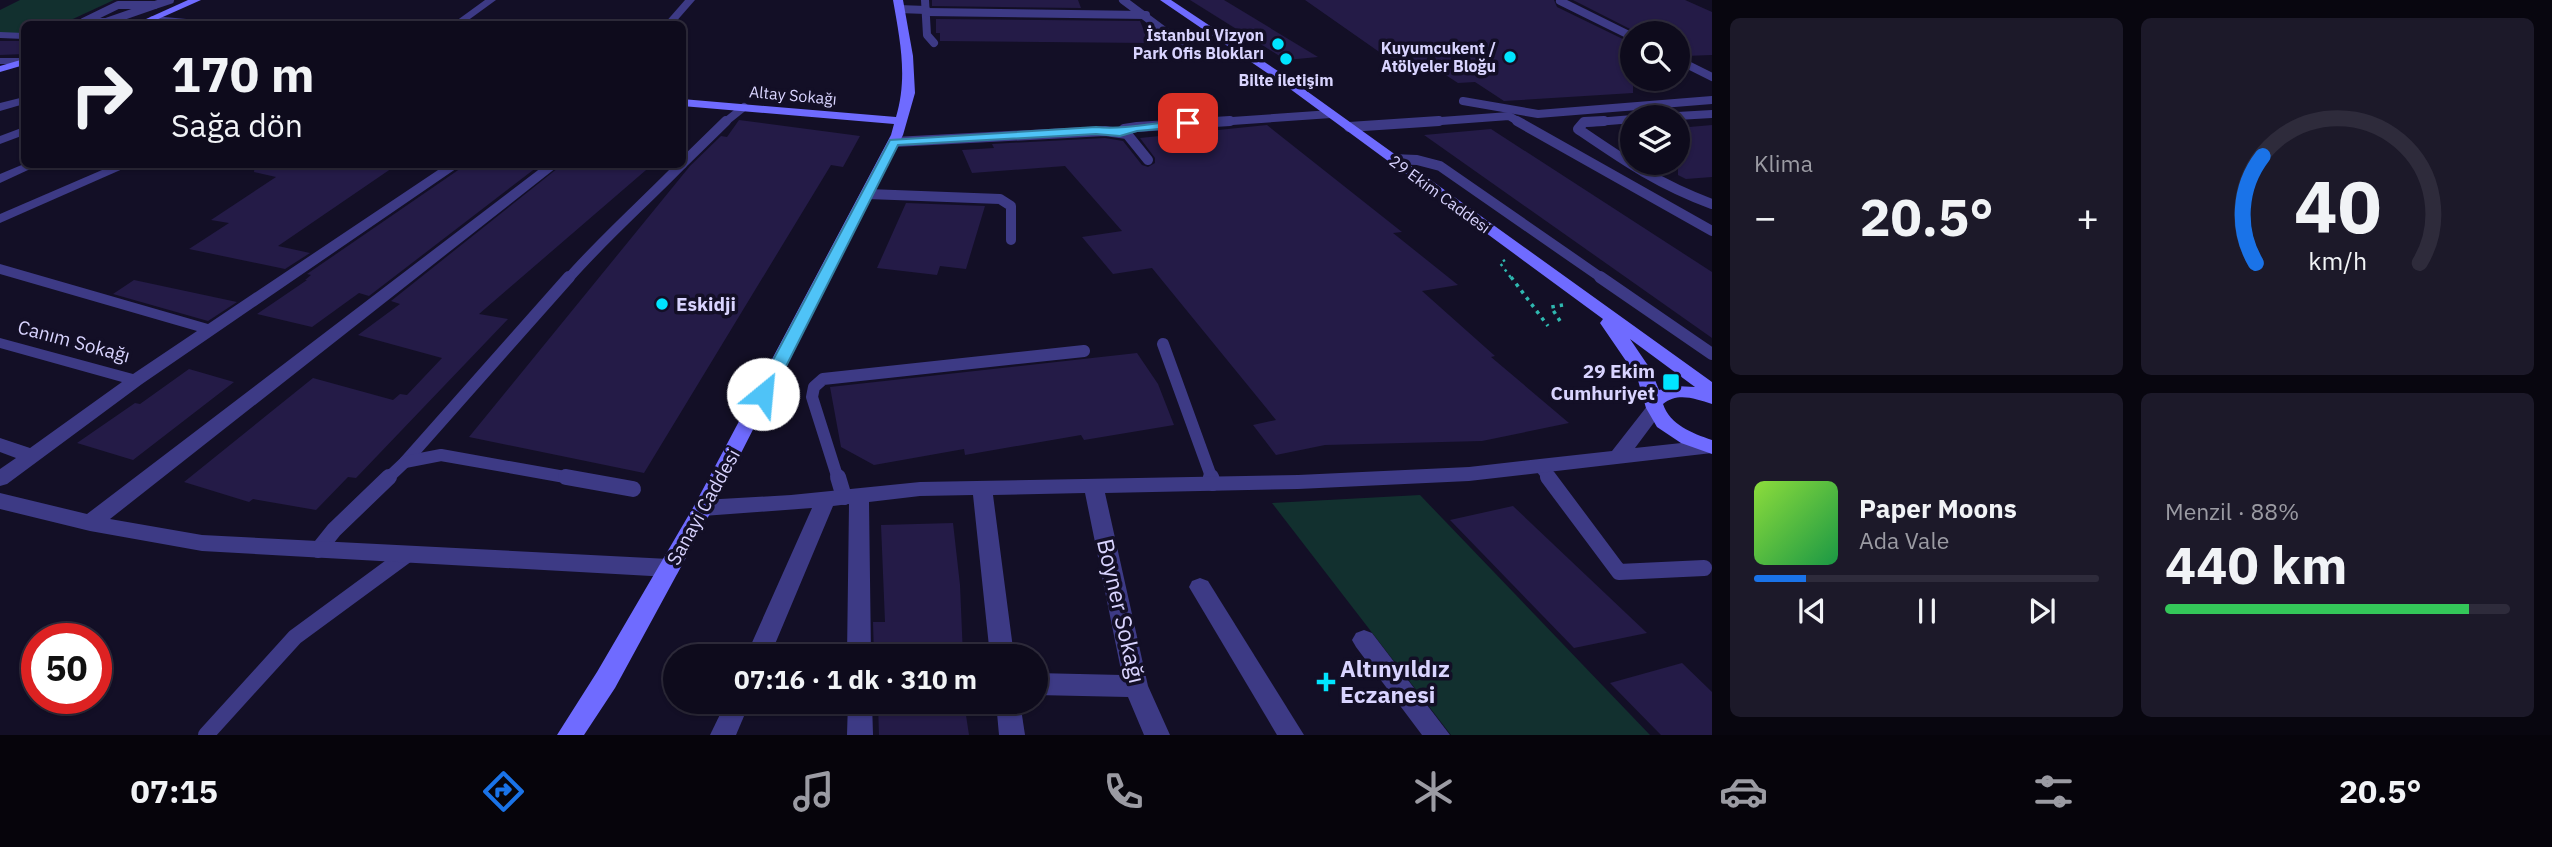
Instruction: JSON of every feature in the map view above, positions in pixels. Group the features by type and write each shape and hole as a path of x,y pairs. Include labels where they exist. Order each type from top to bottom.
{"main road":[{"path":"150,21 196,0"},
{"name":"29 Ekim Caddesi","path":"1166,0 1331,114 1712,391"},
{"name":"Sanayi Caddesi","path":"570,735 606,680 703,508 894,142 909,93 908,55 899,5"},
{"path":"0,69 21,62"},
{"name":"Altay Sokağı","path":"686,102 901,121"},
{"path":"1589,302 1625,344 1647,379 1655,405 1673,430 1711,447"},
{"path":"1655,405 1669,392 1682,391 1712,398"}],"street":[{"path":"461,21 491,0"},
{"path":"672,21 690,0"},
{"path":"0,35 21,36"},
{"path":"0,61 21,61"},
{"path":"0,107 21,101"},
{"path":"0,140 21,132"},
{"path":"0,179 26,168"},
{"path":"0,219 119,168"},
{"path":"0,480 136,380 451,168"},
{"path":"90,523 550,168"},
{"path":"0,269 211,330"},
{"name":"Canım Sokağı","path":"0,344 136,380"},
{"path":"1618,457 1655,405"},
{"path":"0,445 32,456"},
{"path":"703,508 843,498 920,489 1213,483 1456,474 1711,447"},
{"name":"Boyner Sokağı","path":"1093,484 1136,686 1157,735"},
{"path":"982,488 1001,644"},
{"path":"764,644 843,498"},
{"path":"843,498 858,644"},
{"path":"0,502 90,523 202,543 669,568"},
{"path":"1200,587 1292,735"},
{"path":"1364,639 1437,735"},
{"path":"1048,684 1136,686"},
{"path":"723,735 733,714"},
{"path":"860,714 860,735"},
{"path":"1009,714 1012,735"}],"lane":[{"path":"110,21 170,0"},
{"path":"925,0 927,35 934,43"},
{"path":"1123,0 1182,44"},
{"path":"1560,1 1620,31"},
{"path":"85,21 118,5 156,5"},
{"path":"899,5 926,11 1146,15"},
{"path":"153,20 164,21"},
{"path":"1690,66 1712,77"},
{"path":"1695,68 1712,67"},
{"path":"1463,101 1538,114 1712,100"},
{"path":"686,160 718,127 744,107"},
{"path":"1120,133 1124,129 1137,127 1331,114"},
{"path":"1690,115 1712,114"},
{"path":"1349,127 1509,116 1712,231"},
{"path":"1620,120 1584,122 1578,129 1620,158"},
{"path":"894,142 1096,130 1127,134 1148,160"},
{"path":"1392,159 1416,160 1440,166 1712,354"},
{"path":"318,550 334,530 405,462 596,247 629,219 678,168"},
{"path":"1646,175 1669,188 1712,204"},
{"path":"868,194 1000,199 1011,206 1011,240"},
{"path":"1163,344 1213,483"},
{"path":"843,498 812,397 814,387 823,379 1084,351"},
{"path":"405,462 441,455 464,457 633,489"},
{"path":"1541,466 1619,572 1704,568"},
{"path":"206,735 295,637 408,554"}],"path":[{"path":"1507,274 1548,326"},
{"path":"1560,321 1551,307 1589,302"}],"green space":[{"path":"20,0 114,0 68,21 21,21 21,33 0,33 0,10"},
{"path":"1420,495 1650,735 1451,735 1272,503"}],"building":[{"path":"932,0 1078,0 1081,8 932,6"},
{"name":"İstanbul Vizyon Park Ofis Blokları","path":"1190,0 1224,0 1318,57 1286,60"},
{"name":"Kuyumcukent / Atölyeler Bloğu","path":"1305,0 1554,0 1557,7 1620,38 1620,91 1633,93 1504,101 1475,82 1458,83 1435,68 1405,70"},
{"path":"1573,0 1685,0 1712,12 1712,55 1690,56 1690,21 1620,21 1620,24"},
{"path":"936,19 1140,21 1149,43 940,41 940,33 936,33"},
{"path":"0,41 21,41 21,54 0,55"},
{"name":"Eskidji","path":"739,120 860,136 843,167 831,165 644,473 469,437 690,166 721,136 727,137"},
{"path":"1267,125 1402,232 1393,233 1458,285 1422,291 1495,356 1491,357 1569,423 1482,441 1325,445 1276,455 1253,425 1276,420 1152,268 1113,274 1082,237 1122,231 1065,166 972,173 962,150 994,148 992,144 1105,138 1123,141 1142,165 1148,167 1155,163 1155,158 1140,138"},
{"path":"1712,125 1712,177 1686,179 1678,175 1690,175 1690,127"},
{"path":"1491,129 1712,272 1712,338 1424,135"},
{"path":"254,168 392,168 278,246 310,253 285,269 189,249 229,223 211,220 276,177 254,172"},
{"path":"461,168 536,168 369,296 359,293 312,327 257,314 307,280 311,275 307,274"},
{"path":"558,168 648,168 479,314 508,319 356,478 348,477 316,510 253,499 249,502 184,482 313,378 393,400 400,394 407,395 442,358 358,335 400,304 391,301"},
{"path":"906,203 985,206 966,269 940,266 937,275 877,268"},
{"path":"134,280 237,302 208,321 113,294"},
{"path":"1137,353 1158,384 1174,425 1084,440 1081,435 965,455 964,449 874,465 841,447 830,387"},
{"path":"189,369 234,382 133,460 77,443 135,403 140,404"},
{"path":"1513,506 1647,633 1574,648 1450,520"},
{"path":"953,523 960,585 962,644 874,644 873,622 885,622 881,525"},
{"path":"1682,663 1712,692 1712,735 1661,735 1610,683"},
{"path":"878,714 966,714 969,735 879,735"}],"place":[{"name":"İstanbul Vizyon Park Ofis Blokları","path":"1278,44"},
{"name":"Kuyumcukent / Atölyeler Bloğu","path":"1510,57"},
{"name":"Bilte iletişim","path":"1286,59"},
{"name":"Eskidji","path":"662,304"},
{"name":"29 Ekim Cumhuriyet","path":"1671,382"},
{"name":"Altınyıldız Eczanesi","path":"1326,682"}],"route":[{"path":"763,394 894,142 1096,130 1120,133 1124,129 1137,127 1188,123"}]}
